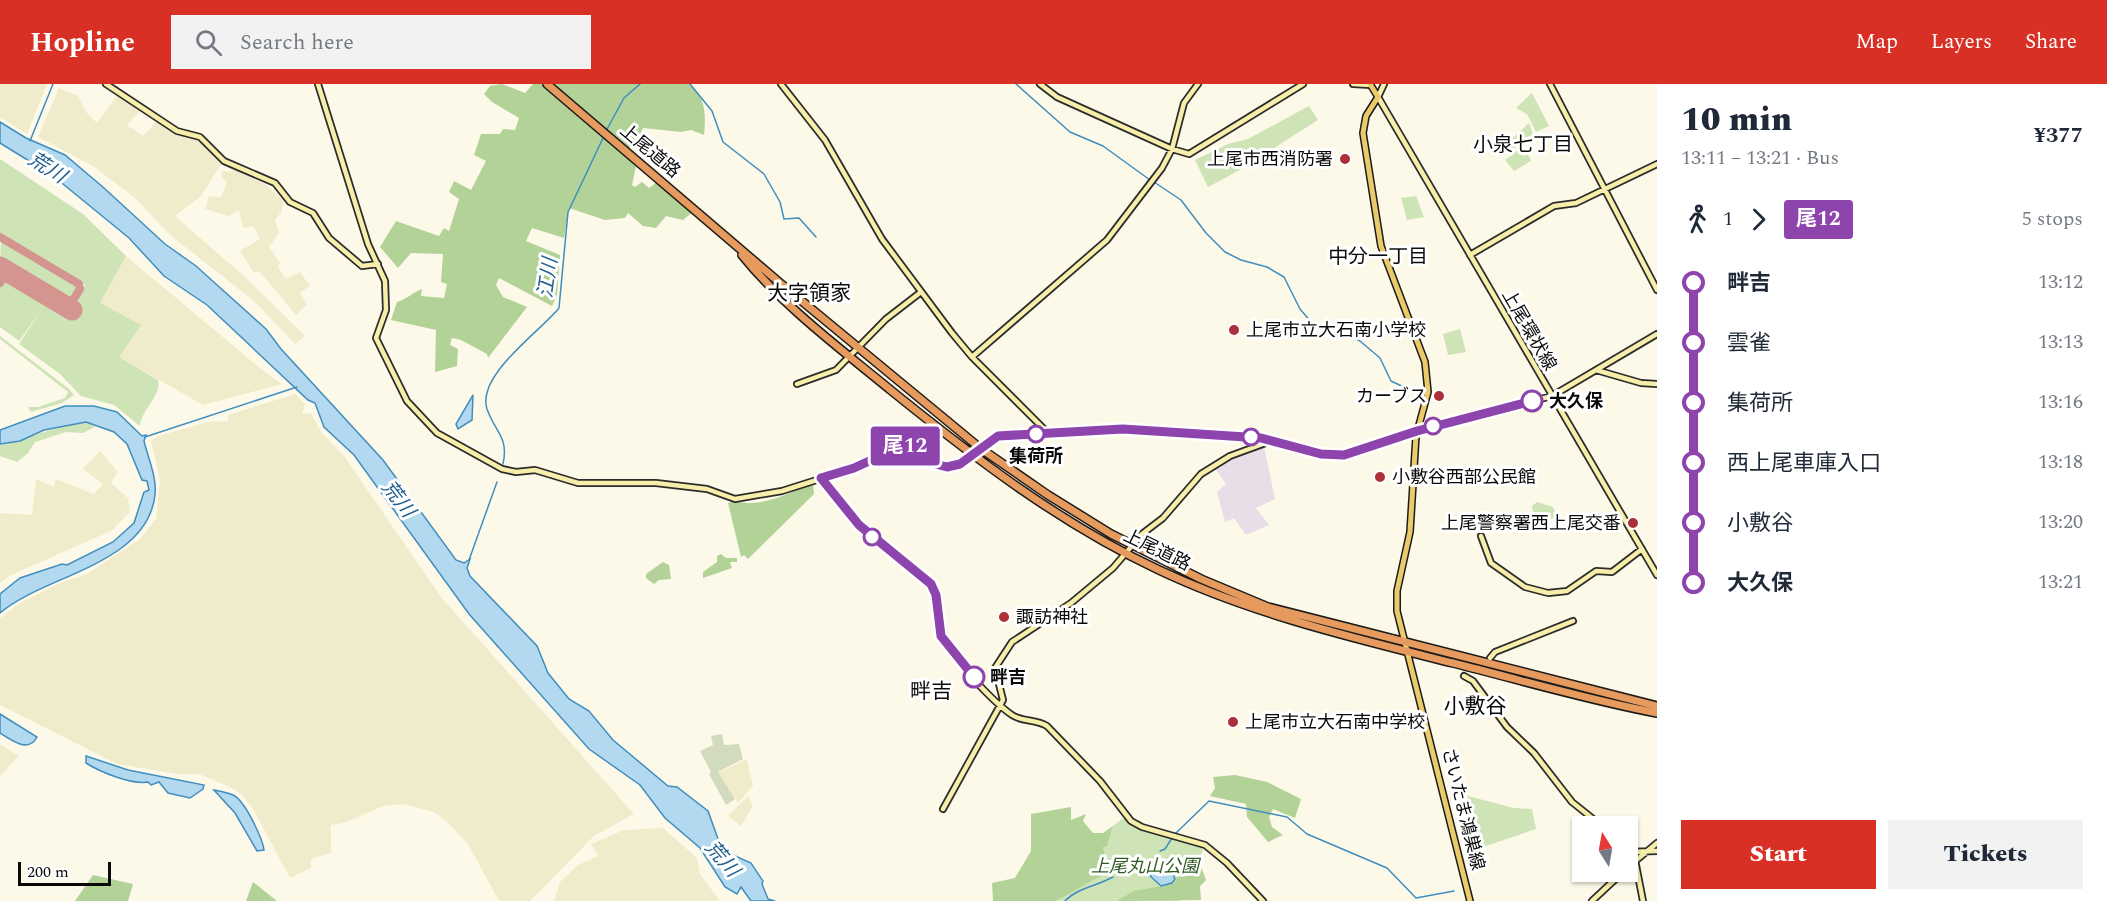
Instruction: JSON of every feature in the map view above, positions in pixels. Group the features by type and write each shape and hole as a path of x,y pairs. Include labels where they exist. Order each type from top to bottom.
{"highway":[{"name":"上尾道路","path":"547,84 658,177 732,243 980,448 1048,495 1132,545 1201,579 1268,608 1657,706"},
{"name":"上尾道路","path":"732,243 774,291 972,455 1067,520 1126,552 1185,581 1265,611 1408,652 1657,713"}],"main road":[{"path":"1370,85 1378,98"},
{"name":"さいたま鴻巣線","path":"1378,98 1366,116 1364,139 1381,246 1427,368 1428,392 1417,431 1409,540 1397,591 1398,611 1470,901"}],"street":[{"path":"106,84 177,130 200,137 225,161 262,175 280,186 290,202 313,213 329,238 362,266 378,264"},
{"path":"318,84 368,244 386,280 386,310 376,338 407,401 437,433 502,469 537,470 586,484 652,483 707,489 735,499 782,491 854,468 902,446 916,449 932,463 947,467 960,464 998,436 1137,429 1248,437 1338,456 1417,431 1552,396 1657,334"},
{"path":"781,84 825,140 882,239 921,292 972,357 1048,433"},
{"path":"1040,84 1057,97 1172,149 1193,153 1304,84"},
{"path":"972,357 1107,240 1143,195 1172,149 1184,103 1198,84"},
{"path":"1353,84 1370,85"},
{"path":"1378,98 1384,84"},
{"path":"1550,84 1657,290"},
{"name":"上尾環状線","path":"1378,98 1657,575"},
{"path":"1470,255 1554,206 1576,203 1657,164"},
{"path":"797,384 830,374 886,320 921,292"},
{"path":"1596,370 1641,383 1657,384"},
{"path":"943,809 1004,698 995,668 1005,650 1016,639 1078,597 1163,518 1201,474 1230,456 1271,441"},
{"path":"821,478 859,525 931,584 936,595 940,631 945,643 1000,704 1015,717 1039,721 1047,726 1100,781 1131,821 1143,828 1205,845 1263,901"},
{"path":"1481,536 1491,563 1525,587 1548,593 1575,588 1596,571 1612,572 1642,549"},
{"path":"1490,658 1495,652 1573,621"},
{"path":"1464,676 1473,681 1507,728 1534,753 1572,802 1590,816"},
{"path":"1638,858 1657,843"},
{"path":"1638,851 1657,851"},
{"path":"1638,875 1643,901"},
{"path":"1592,901 1612,882"}],"shaded area":[{"path":"0,84 47,84 27,134 0,117"},
{"path":"59,88 78,96 87,113 97,123 118,94 142,109 127,125 143,136 158,120 198,138 223,161 201,196 175,216 245,277 305,336 295,344 254,301 170,235 135,198 93,166 38,137"},
{"path":"233,169 265,184 283,200 282,211 275,220 279,233 269,247 280,263 278,267 286,279 300,272 310,286 300,293 307,305 296,315 259,271 254,273 240,251 260,239 253,226 243,228 239,210 228,216 205,209 209,196 221,197 227,183 221,176 223,171 232,172"},
{"path":"126,256 282,384 203,405 119,357 100,303"},
{"path":"295,394 305,404 302,414 311,413 321,432 344,456 441,597 634,814 594,836 530,901 499,901 468,844 446,821 434,812 403,804 383,806 344,823 331,825 331,853 311,859 311,868 290,878 253,809 241,794 230,787 199,774 177,774 117,764 0,705 0,618 20,603 60,583 87,574 140,539 156,519 160,480 151,441 158,436 208,422 228,421 228,415"},
{"path":"1264,446 1275,499 1256,508 1269,525 1246,535 1234,518 1225,522 1217,492 1226,484 1215,468 1231,457"},
{"path":"100,451 118,472 111,483 128,498 130,512 111,531 9,576 0,583 0,513 32,515 36,479 54,487 56,479 94,494 103,484 83,469"},
{"path":"0,744 19,756 0,776"},
{"path":"747,759 753,786 738,803 718,773"},
{"path":"748,796 753,806 741,826 728,816"},
{"path":"663,828 697,858 700,874 720,901 554,901 560,882 578,865 598,856 591,844 624,830"}],"green space":[{"path":"502,84 525,93 533,84 689,84 702,100 705,114 704,135 691,130 681,132 643,128 637,141 632,140 629,152 638,157 632,185 635,187 642,182 649,188 658,181 694,211 683,220 666,216 656,228 643,226 628,213 625,218 605,220 569,208 564,238 532,228 526,241 560,255 557,295 552,306 499,278 496,285 503,297 527,307 488,358 487,354 461,340 452,338 450,345 458,349 457,366 435,372 436,330 391,320 397,302 422,289 421,296 444,298 447,284 441,282 443,254 411,253 398,268 380,247 396,221 439,236 444,228 449,231 459,199 449,192 454,181 471,190 486,161 474,155 481,134 500,134 503,129 515,130 519,118 492,102 484,94 490,86"},
{"path":"1532,93 1549,126 1536,132 1527,114 1516,108"},
{"path":"1309,106 1318,120 1250,164 1208,187 1195,160 1228,144 1248,139"},
{"path":"1529,123 1533,134 1504,156 1501,149"},
{"path":"1518,150 1524,156 1528,153 1531,161 1514,171 1505,160"},
{"path":"0,159 83,214 126,256 100,303 141,325 119,357 158,380 157,392 140,426 114,405 81,396 60,374 19,344 40,312 19,341 0,327 0,274 71,315 77,307 73,305 85,285 0,234"},
{"path":"1416,196 1424,217 1407,220 1401,198"},
{"path":"1,241 78,286 69,302 0,261"},
{"path":"1460,329 1466,352 1448,355 1443,334"},
{"path":"0,336 74,395 62,403 31,412 28,407 38,407 65,398 68,392 0,339"},
{"path":"86,422 95,427 83,433 66,432 35,442 28,453 17,462 0,456 0,445 64,426"},
{"path":"813,483 814,494 748,559 744,555 741,557 728,503 768,501"},
{"path":"1537,502 1553,507 1556,514 1554,519 1533,513 1532,506"},
{"path":"721,554 726,558 737,558 737,562 730,562 732,568 703,578 703,572 717,562 717,556"},
{"path":"663,562 669,565 671,579 659,580 654,584 646,578 646,574"},
{"path":"722,734 724,745 739,744 743,759 718,772 735,799 726,805 709,774 711,772 700,751 713,745 711,736"},
{"path":"1235,775 1267,782 1301,799 1295,818 1273,809 1269,817 1272,827 1283,835 1268,842 1247,817 1246,804 1210,796 1215,788 1213,777"},
{"path":"1468,796 1514,808 1532,809 1536,829 1474,850 1468,838 1466,824"},
{"path":"1071,807 1071,820 1086,814 1083,821 1093,833 1103,833 1113,826 1107,846 1103,847 1107,865 1106,873 1056,901 993,901 992,883 1015,878 1031,851 1031,814"},
{"name":"上尾丸山公園","path":"1123,818 1140,829 1203,847 1200,868 1180,901 1056,901 1107,865 1103,847 1107,845 1113,826"},
{"path":"1191,856 1202,869 1206,880 1200,886 1201,900 1117,901 1134,891 1173,884"},
{"path":"93,875 133,884 128,901 75,901"},
{"path":"253,882 277,901 246,901"}],"water":[{"name":"荒川","path":"0,122 26,138 65,155 165,244 196,266 266,329 281,349 383,460 456,560 464,563 470,559 467,568 470,576 537,646 548,673 569,699 589,711 613,740 668,786 677,787 708,811 722,850 751,863 763,881 768,899 775,901 751,901 741,887 737,894 725,887 700,848 665,818 640,785 589,749 469,614 354,455 324,427 315,403 308,400 207,305 164,276 129,238 52,175 0,143"},
{"path":"473,395 472,420 458,429 456,424"},
{"path":"65,406 94,406 117,412 142,436 146,435 144,441 155,488 148,519 134,538 114,553 19,600 0,613 0,594 20,578 62,564 67,565 113,542 134,523 144,492 149,490 147,481 142,480 127,444 114,432 86,422 44,430 20,441 0,444 0,430"},
{"path":"0,714 37,737 34,742 20,744 0,733"},
{"path":"86,756 128,770 204,785 203,789 190,798 168,793 159,782 151,785 148,782 134,782 99,770 86,763"},
{"path":"214,790 233,795 243,805 261,838 264,850 257,851 235,813"},
{"path":"1163,862 1164,868 1172,872 1175,879 1172,883 1161,886 1150,876"}],"waterway":[{"name":"荒川","path":"30,141 53,84"},
{"name":"江川","path":"606,131 624,98 640,84"},
{"path":"690,84 712,111 723,142 764,174 780,202 784,219 799,218 816,237"},
{"path":"1016,84 1070,132 1103,146 1150,180"},
{"name":"江川","path":"503,464 503,441 490,417 486,396 500,368 559,308 568,212 604,136"},
{"path":"1154,182 1181,200 1206,233 1225,252 1241,260 1267,267 1284,277 1300,309 1311,322 1326,332 1351,336 1360,341 1380,358 1391,381 1406,388"},
{"path":"145,437 297,387"},
{"name":"江川","path":"469,560 497,482"},
{"path":"1175,834 1209,801 1287,817 1307,834 1387,868 1416,898 1454,891"},
{"path":"1160,851 1165,849 1172,838"},
{"path":"1065,901 1075,893 1113,877"}],"taxiway":[{"path":"0,237 79,284 80,289 68,308"},
{"path":"0,283 7,271"}],"runway":[{"path":"0,267 72,310"}],"bus line":[{"name":"尾12","path":"974,677 941,636 936,595 931,584 859,525 841,506 821,478 854,468 893,448 902,446 916,449 932,463 947,467 960,464 998,436 1123,429 1261,438 1330,456 1344,455 1389,439 1532,401"}],"place":[{"name":"上尾市西消防署","path":"1345,159"},
{"name":"上尾市立大石南小学校","path":"1234,330"},
{"name":"カーブス","path":"1439,396"},
{"name":"大久保","path":"1532,401"},
{"name":"集荷所","path":"1036,434"},
{"name":"小敷谷西部公民館","path":"1380,477"},
{"name":"上尾警察署西上尾交番","path":"1633,523"},
{"name":"諏訪神社","path":"1004,617"},
{"name":"畔吉","path":"974,677"},
{"name":"上尾市立大石南中学校","path":"1233,722"}],"district":[{"name":"小泉七丁目","path":"1523,145"},
{"name":"中分一丁目","path":"1378,257"},
{"name":"大字領家","path":"809,294"},
{"name":"畔吉","path":"931,692"},
{"name":"小敷谷","path":"1475,707"}]}
